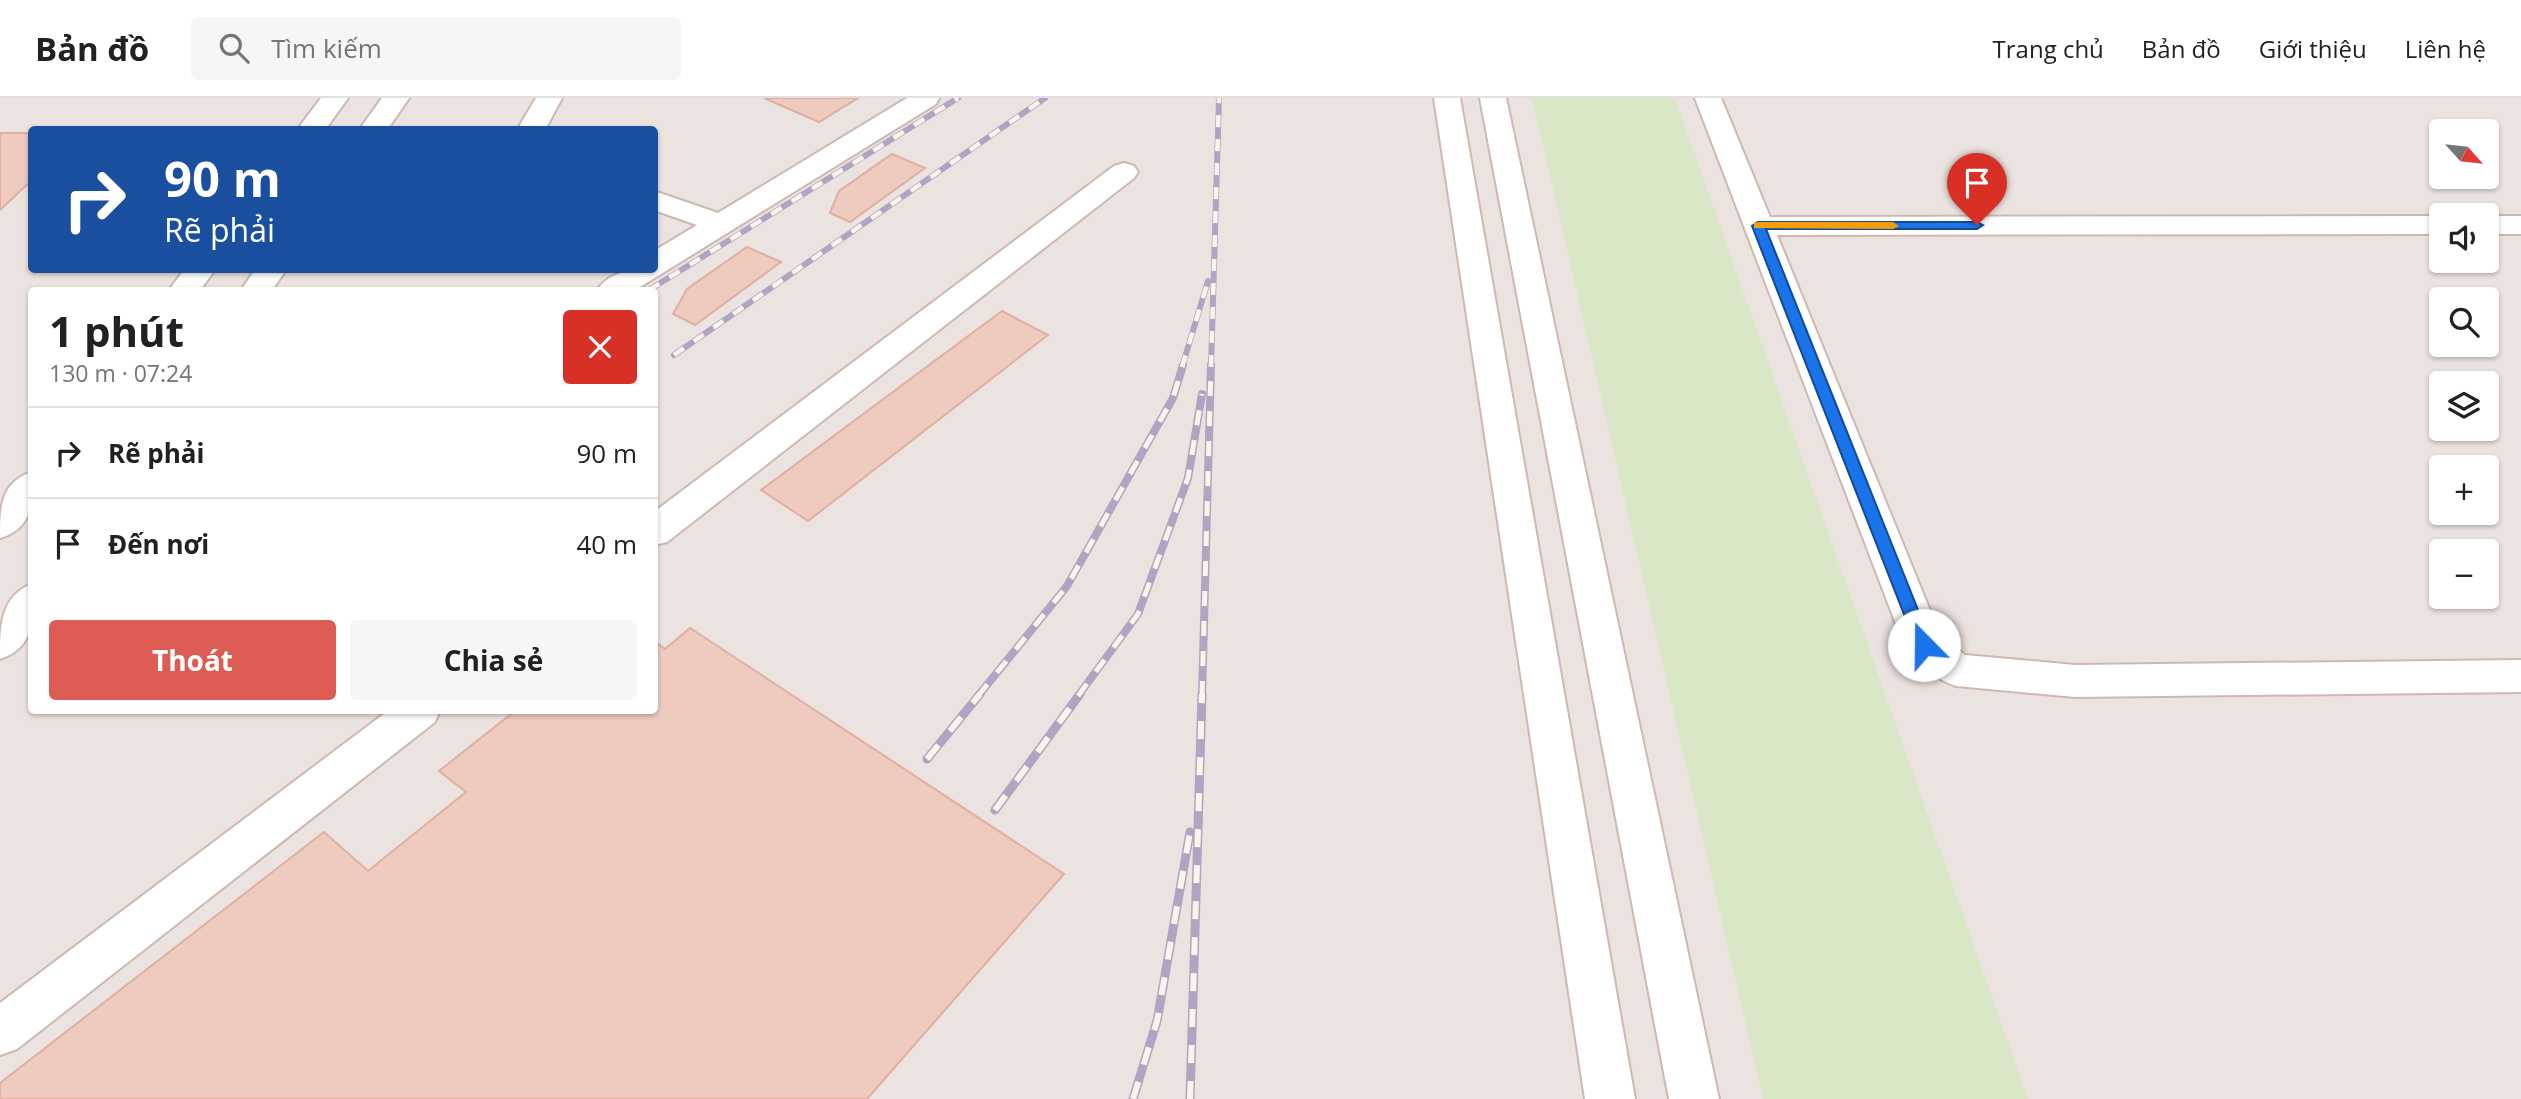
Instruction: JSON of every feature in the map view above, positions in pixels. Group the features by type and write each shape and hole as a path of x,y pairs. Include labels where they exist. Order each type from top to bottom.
{"street":[{"path":"314,126 335,98"},
{"path":"376,126 396,98"},
{"path":"533,126 549,98"},
{"path":"658,263 926,98"},
{"path":"1447,98 1610,1099"},
{"path":"1493,98 1694,1099"},
{"path":"1709,98 1924,645 1956,670 2075,681 2521,676"},
{"path":"660,518 1124,172"},
{"path":"658,201 722,224"},
{"path":"1758,226 2429,225"},
{"path":"2499,225 2521,225"},
{"path":"187,287 198,273"},
{"path":"617,287 642,273"},
{"path":"0,525 28,490"},
{"path":"0,643 28,604"},
{"path":"0,1032 415,714"}],"shaded area":[{"path":"0,98 2521,98 2521,1099 0,1099"}],"green space":[{"path":"1532,98 1675,98 2028,1099 1763,1099"}],"building":[{"path":"764,98 858,98 819,122"},
{"path":"0,133 28,133 28,184 0,210"},
{"path":"892,154 925,168 850,222 830,213 839,191"},
{"path":"747,247 781,262 695,325 673,314 687,289"},
{"path":"1002,311 1048,335 808,521 761,490"},
{"path":"690,628 1064,874 867,1099 0,1099 0,1083 324,832 368,871 466,792 439,771 511,714 658,714 658,644 665,649"}],"railway":[{"path":"654,287 958,98"},
{"path":"674,355 1045,98"},
{"path":"1211,367 1219,98"},
{"path":"1182,367 1208,281"},
{"path":"978,696 1067,586 1173,398 1183,365"},
{"path":"1202,696 1211,365"},
{"path":"1078,696 1138,614 1188,478 1202,394"},
{"path":"927,759 980,694"},
{"path":"995,810 1080,694"},
{"path":"1190,1099 1202,694"},
{"path":"1133,1099 1157,1021 1190,832"}],"slow traffic":[{"path":"1759,226 1893,226"}],"route":[{"path":"1924,645 1758,226 1977,225"}]}
